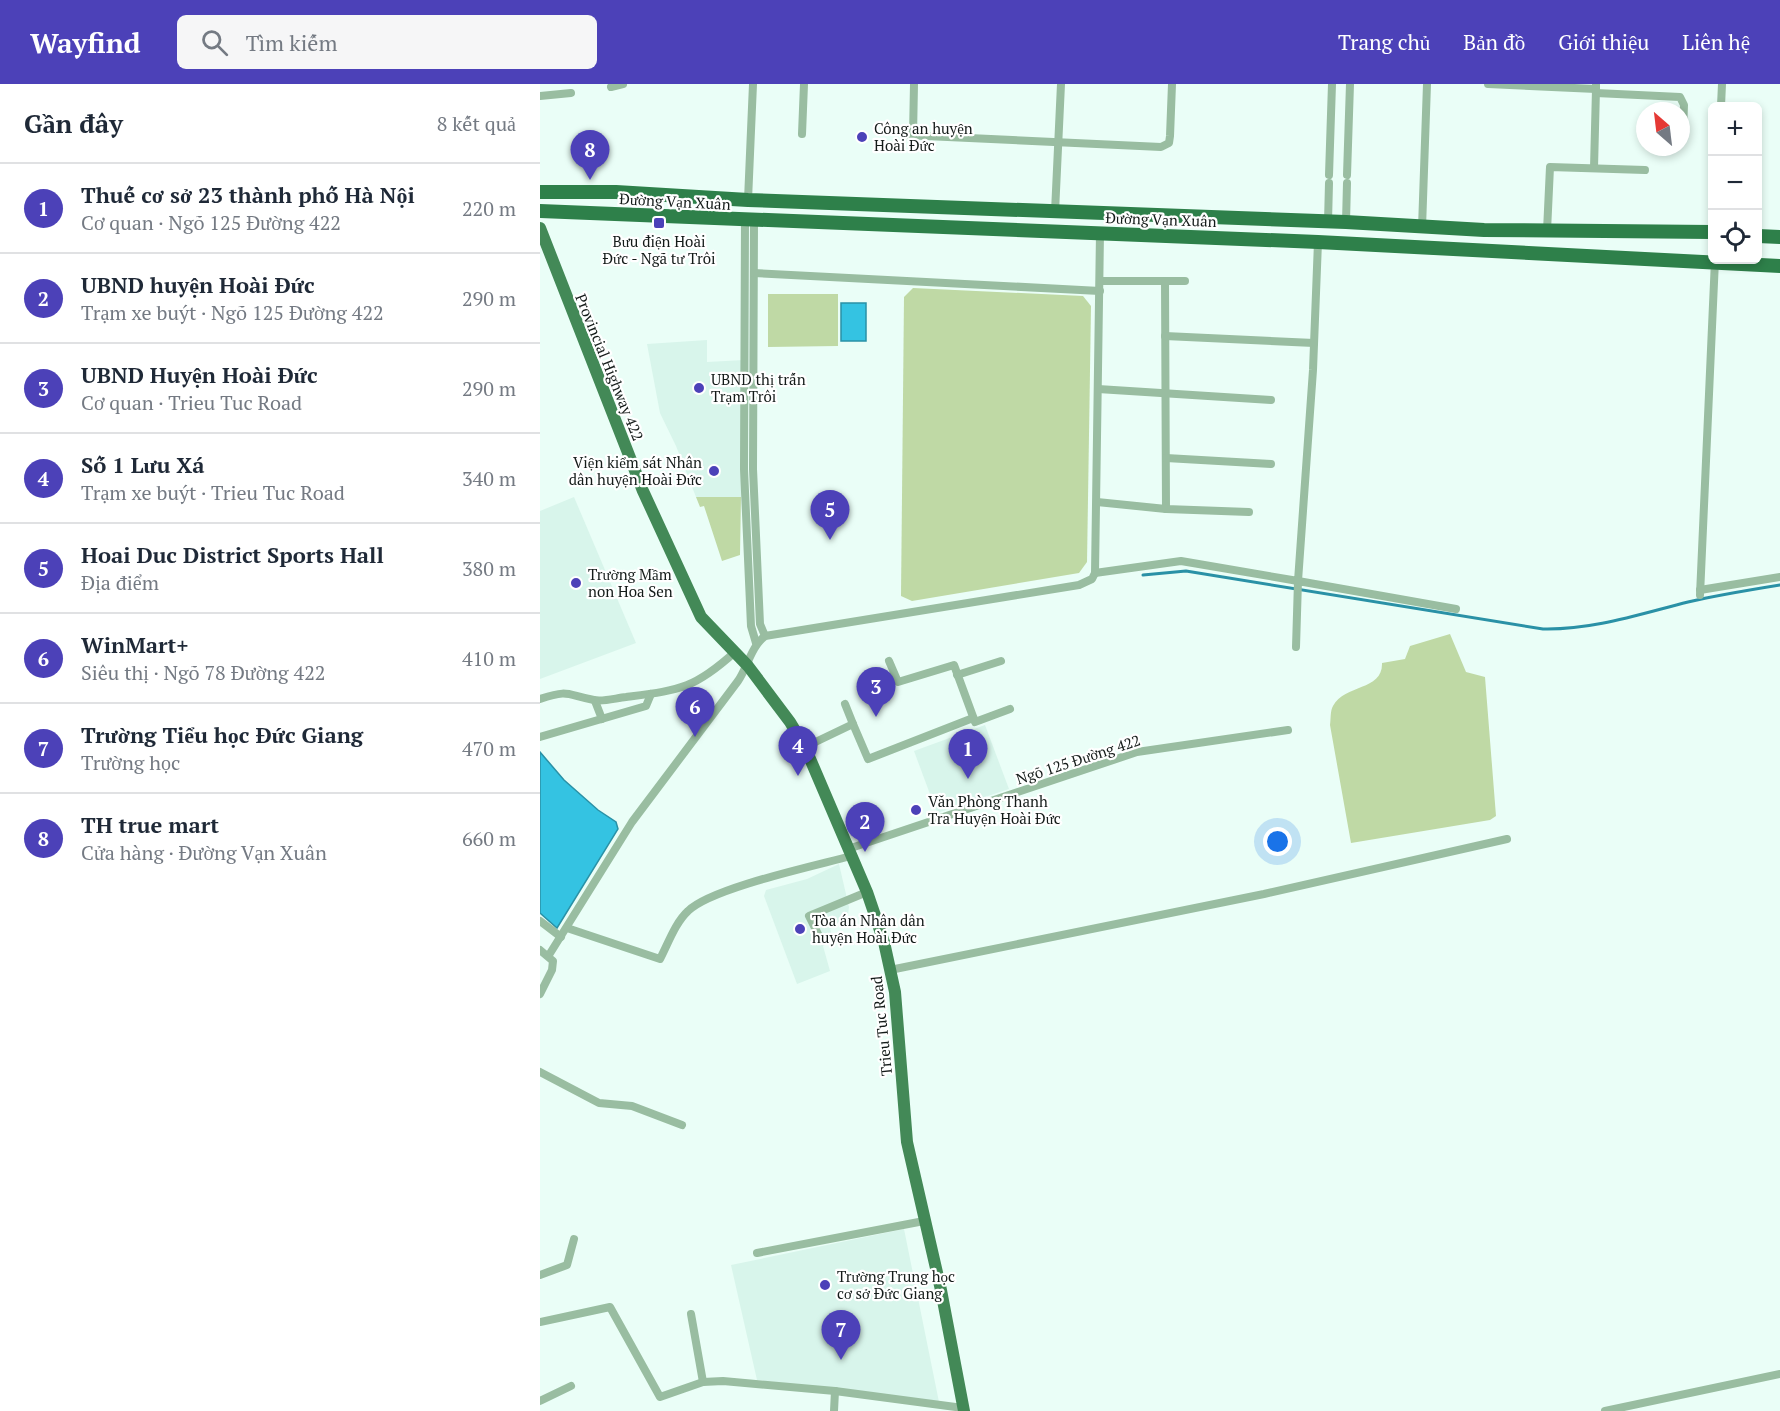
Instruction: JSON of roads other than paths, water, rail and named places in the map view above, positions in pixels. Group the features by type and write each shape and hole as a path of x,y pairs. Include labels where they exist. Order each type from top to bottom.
{"highway":[{"name":"Đường Vạn Xuân","path":"540,192 616,192 748,200 1346,222 1422,228 1708,232"},
{"path":"923,206 923,227"},
{"name":"Đường Vạn Xuân","path":"540,211 1318,242 1708,261"},
{"path":"1762,236 1780,237"},
{"name":"Đường Vạn Xuân","path":"1754,264 1780,266"}],"main road":[{"name":"Provincial Highway 422","path":"540,228 653,512 701,617 748,666"},
{"name":"Trieu Tuc Road","path":"748,666 790,722 805,747 867,892 884,942 895,992 907,1142 941,1290 963,1410"}],"street":[{"path":"611,87 622,84"},
{"path":"748,200 753,84"},
{"path":"802,134 804,84"},
{"path":"914,84 909,135 1166,146 1171,128 1172,84"},
{"path":"1055,212 1061,84"},
{"path":"1328,222 1332,84"},
{"path":"1346,222 1350,84"},
{"path":"1422,228 1427,84"},
{"path":"1488,84 1596,88 1680,97 1682,102"},
{"path":"1721,102 1722,84"},
{"path":"1594,168 1596,88"},
{"path":"540,96 571,93"},
{"path":"1547,231 1550,167 1645,170"},
{"path":"749,220 754,273 753,469 760,624 765,636"},
{"path":"749,220 744,469 751,626 756,643"},
{"path":"549,955 632,822 748,666 756,643 765,636 1079,585 1092,579 1095,573 1100,233"},
{"path":"1296,647 1318,242"},
{"path":"1715,264 1700,593 1780,577"},
{"path":"754,273 1100,291"},
{"path":"1100,281 1185,281"},
{"path":"1165,281 1166,509"},
{"path":"1165,336 1314,342"},
{"path":"1098,389 1271,400"},
{"path":"1166,458 1271,464"},
{"path":"1096,502 1166,509 1249,512"},
{"path":"1095,573 1181,561 1456,609"},
{"path":"540,699 566,692 596,701 692,686 712,673 735,652"},
{"path":"889,661 898,682 954,665 975,722 1010,709"},
{"path":"957,675 1001,661"},
{"path":"540,737 646,706 651,694"},
{"path":"596,701 602,719"},
{"path":"846,704 868,759 973,718"},
{"path":"805,747 853,724"},
{"name":"Ngõ 125 Đường 422","path":"567,928 660,959 684,915 698,902 729,890 849,852 1137,752 1288,730"},
{"path":"890,970 1264,894 1507,839"},
{"path":"820,938 809,916 867,892"},
{"path":"540,921 561,937"},
{"path":"540,950 549,955 553,961 552,970 540,993"},
{"path":"540,1072 599,1103 632,1106 682,1125"},
{"path":"757,1253 924,1221"},
{"path":"540,1275 567,1265 574,1239"},
{"path":"540,1322 610,1307 660,1397 704,1382 755,1383 835,1391 963,1410"},
{"path":"691,1314 704,1382"},
{"path":"1605,1411 1780,1374"},
{"path":"540,1401 571,1386"},
{"path":"834,1411 835,1391"}],"water":[{"path":"841,303 866,303 866,341 841,341"},
{"path":"540,752 564,780 598,810 616,822 618,829 557,928 540,913"}],"waterway":[{"path":"1143,575 1186,571 1543,629 1598,624 1699,599 1780,585"}],"place":[{"name":"Công an huyện Hoài Đức","path":"862,137"},
{"name":"TH true mart","path":"590,180"},
{"name":"Bưu điện Hoài Đức - Ngã tư Trôi","path":"659,223"},
{"name":"UBND thị trấn Trạm Trôi","path":"699,388"},
{"name":"Viện kiểm sát Nhân dân huyện Hoài Đức","path":"714,471"},
{"name":"Hoai Duc District Sports Hall","path":"830,540"},
{"name":"Trường Mầm non Hoa Sen","path":"576,583"},
{"name":"UBND Huyện Hoài Đức","path":"876,717"},
{"name":"WinMart+","path":"695,737"},
{"name":"Số 1 Lưu Xá","path":"798,776"},
{"name":"Thuế cơ sở 23 thành phố Hà Nội","path":"968,779"},
{"name":"Văn Phòng Thanh Tra Huyện Hoài Đức","path":"916,810"},
{"name":"UBND huyện Hoài Đức","path":"865,852"},
{"name":"Tòa án Nhân dân huyện Hoài Đức","path":"800,929"},
{"name":"Trường Trung học cơ sở Đức Giang","path":"825,1285"},
{"name":"Trường Tiểu học Đức Giang","path":"841,1360"}]}
